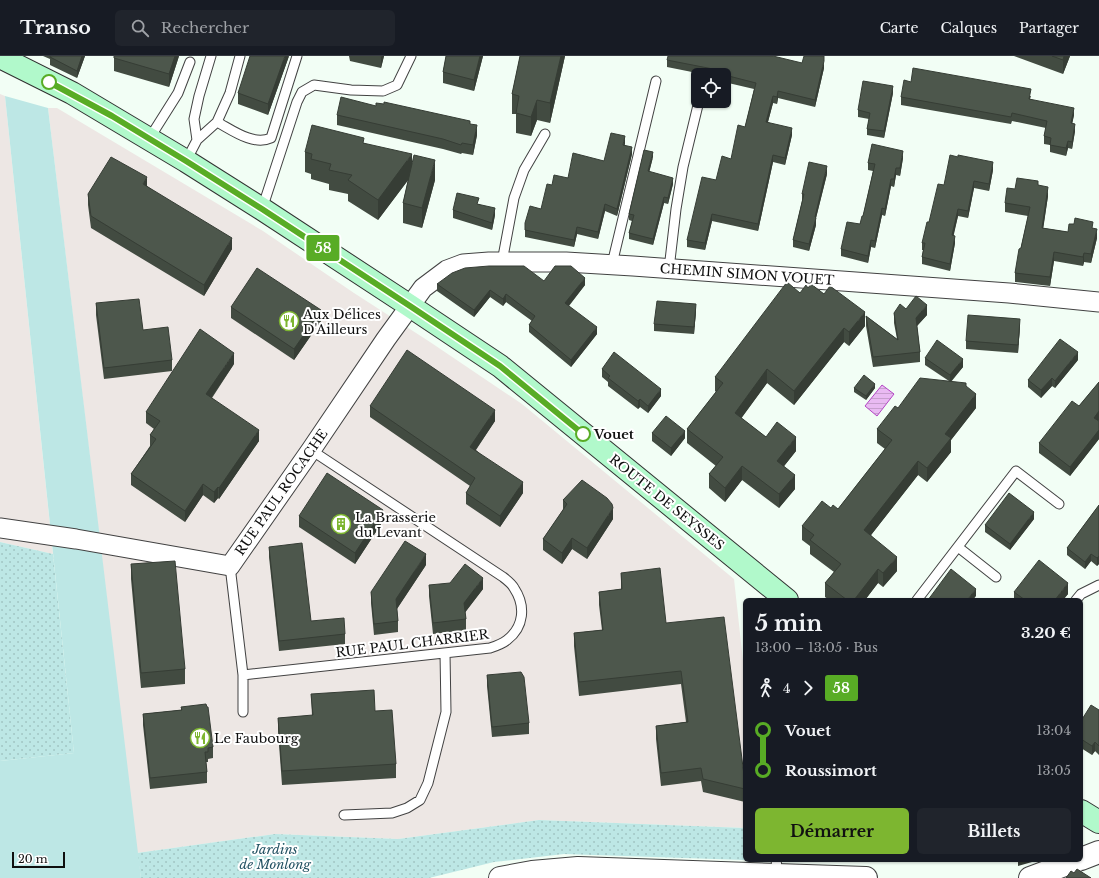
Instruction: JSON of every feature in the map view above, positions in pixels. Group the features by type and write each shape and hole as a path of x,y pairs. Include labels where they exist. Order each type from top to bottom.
{"main road":[{"name":"ROUTE DE SEYSSES","path":"0,57 72,93 186,161 262,209 500,366 786,598"},
{"path":"1083,812 1099,822"}],"street":[{"name":"CHEMIN SIMON VOUET","path":"410,306 423,288 447,270 463,264 502,262 612,264 1009,293 1099,302"},
{"name":"RUE PAUL ROCACHE","path":"0,528 76,539 230,566 312,450 386,339 410,306"},
{"path":"1083,859 1099,852"},
{"path":"1030,878 1074,862"},
{"path":"500,878 532,872 578,868 777,867 866,878"}],"lane":[{"path":"197,140 194,119 210,56"},
{"path":"186,161 197,140 217,122 230,93 240,56"},
{"path":"217,122 246,138 264,140 271,138 297,56"},
{"path":"262,209 297,102 302,92 314,85 351,90 383,91 397,85 411,56"},
{"path":"149,139 178,93 190,62"},
{"path":"612,264 656,81"},
{"path":"669,269 676,208 683,167 697,108"},
{"path":"502,262 514,198 524,170 545,134"},
{"name":"RUE PAUL CHARRIER","path":"243,675 490,648 506,641 518,630 523,616 520,600 514,587 503,577 312,450"},
{"path":"920,598 1016,471 1059,504"},
{"path":"958,547 996,577"},
{"path":"230,566 243,675 243,712"},
{"path":"1078,598 1081,594 1099,585"},
{"path":"344,815 392,812 407,808 420,800 428,783 446,712 445,653"}],"shaded area":[{"path":"0,94 5,96 53,554 0,542"},
{"path":"48,108 57,108 263,231 522,404 734,579 743,661 743,828 539,820 398,839 275,834 137,853"},
{"path":"882,385 894,394 877,416 865,406"}],"green space":[{"path":"5,96 48,108 141,878 0,878 0,761 74,753"},
{"path":"0,542 53,554 74,753 0,761"},
{"name":"Jardins de Monlong","path":"539,820 743,828 743,860 564,854 494,862 429,878 141,878 137,853 275,834 398,839"}],"building":[{"path":"50,56 82,56 77,71"},
{"path":"114,56 175,56 169,74 114,58"},
{"path":"250,56 285,56 268,104 238,93"},
{"path":"446,56 480,56 474,80 443,72"},
{"path":"520,56 561,56 550,103 537,100 531,117 516,113 519,96 512,94"},
{"path":"668,56 773,56 802,63 804,56 824,56 815,100 778,91 777,97 773,96 766,122 792,128 785,158 773,155 758,224 712,214 705,243 687,240 702,177 716,180 722,156 731,159 738,125 745,127 756,83 731,77 731,68 708,68 667,60"},
{"path":"1052,56 1064,56 1063,60"},
{"path":"913,68 1031,89 1029,99 1074,108 1071,123 1075,124 1072,142 1068,141 1066,148 1050,145 1051,138 1044,136 1047,121 1012,113 1011,117 901,97 904,80 911,82"},
{"path":"863,81 893,86 884,131 867,129 870,113 858,110"},
{"path":"341,97 376,106 376,103 384,104 384,102 470,121 470,124 477,125 473,145 462,143 461,145 443,139 337,115"},
{"path":"312,125 364,138 363,143 412,154 378,200 348,180 352,175 329,170 331,164 311,159 312,154 305,152"},
{"path":"611,133 625,136 623,145 632,147 617,209 605,204 598,232 577,227 574,240 525,230 525,223 530,206 541,209 547,184 552,185 554,175 568,178 573,153 604,161"},
{"path":"872,144 903,151 900,168 896,168 894,179 891,179 885,209 882,208 875,241 871,240 868,256 841,249 847,222 860,224 863,216 875,164 868,163"},
{"path":"644,150 653,152 648,171 673,178 668,198 664,197 653,239 629,233 634,215 629,214"},
{"path":"414,155 435,160 422,208 403,203"},
{"path":"950,155 958,157 958,155 993,162 989,184 974,181 968,211 958,209 952,235 955,236 950,264 922,257 925,243 922,243 927,222 929,222 938,184 944,185"},
{"path":"111,157 147,177 143,184 232,238 204,285 91,216 88,194"},
{"path":"809,162 827,166 809,244 793,240 804,194 802,194"},
{"path":"1017,178 1038,181 1038,185 1048,187 1042,228 1068,232 1069,224 1074,224 1075,218 1093,222 1092,228 1097,229 1091,254 1084,253 1083,257 1054,252 1050,277 1015,273 1019,249 1021,248 1030,207 1005,203 1007,188 1015,189"},
{"path":"457,193 479,198 477,204 495,208 492,223 453,210"},
{"path":"524,266 544,281 555,266 571,266 585,278 565,303 597,327 571,360 529,325 535,316 506,294 503,299 490,290 474,310 437,284 452,273 465,268"},
{"path":"257,268 321,310 294,349 231,307"},
{"path":"787,282 800,293 806,285 808,288 811,284 824,294 830,286 865,312 849,332 844,328 794,391 767,369 735,413 766,437 777,422 796,437 777,461 795,475 779,494 742,466 725,488 709,474 723,457 687,429 723,383 715,377"},
{"path":"916,296 927,305 916,318 920,352 873,357 866,316 898,340 894,313 900,304 906,309"},
{"path":"139,299 143,330 168,327 172,360 104,368 96,303"},
{"path":"657,301 696,304 694,327 654,324"},
{"path":"968,315 1020,319 1018,345 966,341"},
{"path":"200,329 234,353 206,394 259,430 219,488 218,487 214,492 203,484 185,511 131,474 156,439 150,435 160,421 146,412"},
{"path":"1060,339 1078,352 1055,381 1052,378 1041,390 1028,380"},
{"path":"937,340 963,359 950,375 925,358"},
{"path":"407,350 495,410 470,447 523,482 500,516 466,493 475,478 370,406"},
{"path":"614,352 661,389 648,406 640,399 638,401 608,378 610,376 602,369"},
{"path":"864,375 875,384 866,396 854,388"},
{"path":"920,378 966,383 966,386 976,394 945,434 951,438 927,468 918,461 864,530 897,557 883,573 878,569 856,598 844,598 825,583 841,564 810,540 814,535 802,526 822,501 831,508 833,505 838,509 892,440 877,429 895,406 898,408"},
{"path":"1099,382 1099,411 1094,418 1099,421 1099,430 1070,467 1039,443 1072,401 1079,406"},
{"path":"666,416 685,431 671,448 652,433"},
{"name":"La Brasserie du Levant","path":"327,473 383,510 355,553 299,516"},
{"path":"582,480 607,498 612,504 613,508 587,548 572,538 562,553 543,539 567,504 563,500"},
{"path":"1009,493 1034,512 1010,544 985,525"},
{"path":"1099,505 1099,556 1097,558 1091,554 1085,562 1067,548"},
{"path":"405,541 426,554 396,599 398,621 374,624 371,592"},
{"path":"302,543 311,621 344,618 345,634 279,641 269,547"},
{"path":"1039,560 1068,583 1057,598 1022,598 1014,592"},
{"path":"175,561 185,669 141,673 131,564"},
{"path":"465,564 483,578 464,603 466,619 433,623 429,585 450,583"},
{"path":"660,568 666,623 724,617 743,767 743,789 703,779 701,768 661,773 656,726 688,722 681,671 579,682 574,633 603,630 599,592 622,589 621,573"},
{"path":"951,569 976,589 969,598 929,598"},
{"path":"521,672 524,677 529,723 492,727 487,675"},
{"path":"374,690 375,711 392,710 396,764 282,771 278,718 313,715 311,694"},
{"path":"206,704 208,707 213,747 208,748 208,752 205,752 207,772 150,778 143,714 182,710 181,707"},
{"path":"1091,705 1099,710 1099,746 1095,742 1092,746 1083,740 1083,718"},
{"path":"1077,869 1091,878 1066,878 1071,871 1074,873"}],"bus line":[{"name":"58","path":"49,82 72,93 112,116 186,161 410,306 500,366 583,434"}],"place":[{"name":"Aux Délices D'Ailleurs","path":"289,321"},
{"name":"Vouet","path":"583,434"},
{"name":"La Brasserie du Levant","path":"341,524"},
{"name":"Le Faubourg","path":"200,738"}]}
